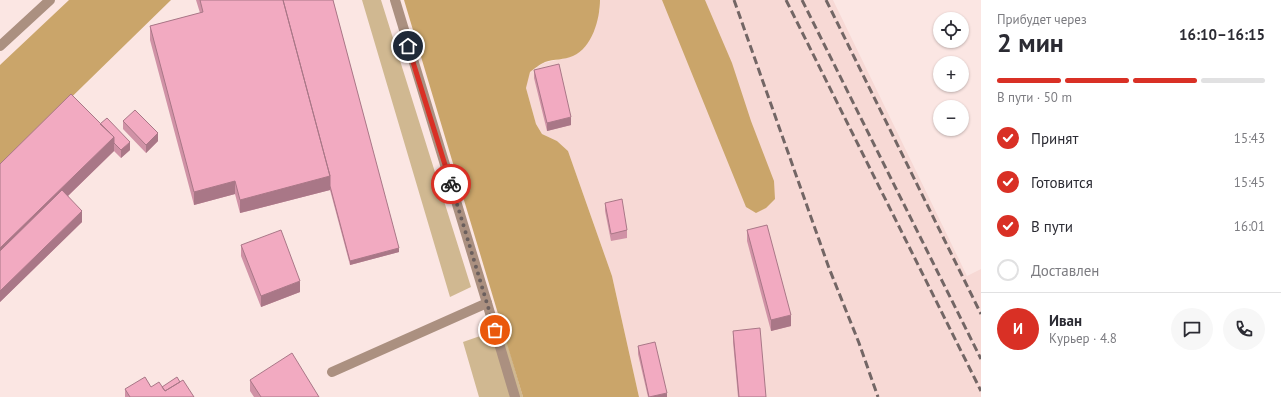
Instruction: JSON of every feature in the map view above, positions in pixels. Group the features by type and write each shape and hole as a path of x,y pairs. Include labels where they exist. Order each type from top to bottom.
{"street":[{"path":"0,46 50,0"},
{"path":"395,0 515,397"},
{"path":"332,372 487,303"}],"shaded area":[{"path":"69,0 171,0 0,167 0,65"},
{"path":"362,0 381,0 471,287 450,297"},
{"path":"404,0 600,0 600,8 594,32 585,47 573,56 545,62 537,67 530,72 526,88 536,124 542,134 557,141 568,151 612,276 639,397 523,397"},
{"path":"600,0 833,0 967,276 981,269 981,397 639,397 612,276 568,151 557,141 542,134 536,124 526,88 529,72 544,63 573,56 600,10"},
{"path":"662,0 705,0 732,63 751,121 774,181 775,199 766,208 756,213 746,207"},
{"path":"503,328 523,397 479,397 463,342"}],"building":[{"path":"200,0 283,0 330,176 240,200 235,181 194,192 150,26 203,12"},
{"path":"283,0 333,0 399,248 350,261 330,186 330,176"},
{"path":"559,64 571,117 547,123 534,70"},
{"path":"71,94 114,137 0,248 0,164"},
{"path":"135,110 158,133 146,145 123,121"},
{"path":"107,118 130,142 121,150 114,143 114,137 100,124"},
{"path":"62,190 82,211 0,291 0,251"},
{"path":"622,199 627,230 611,234 605,203"},
{"path":"767,225 791,315 771,320 747,230"},
{"path":"281,230 300,281 261,296 241,245"},
{"path":"760,328 766,397 739,397 733,331"},
{"path":"655,342 667,393 649,397 638,346"},
{"path":"292,353 319,397 261,397 250,380"},
{"path":"145,377 151,387 159,382 165,391 183,380 194,397 130,397 125,389"},
{"path":"177,377 180,382 165,391 162,387"}],"railway":[{"path":"734,0 829,268 859,343 878,397"},
{"path":"786,0 981,391"},
{"path":"802,0 981,359"},
{"path":"826,0 981,314"}],"way so far":[{"path":"451,184 495,330"}],"route":[{"path":"408,46 451,184"}]}
